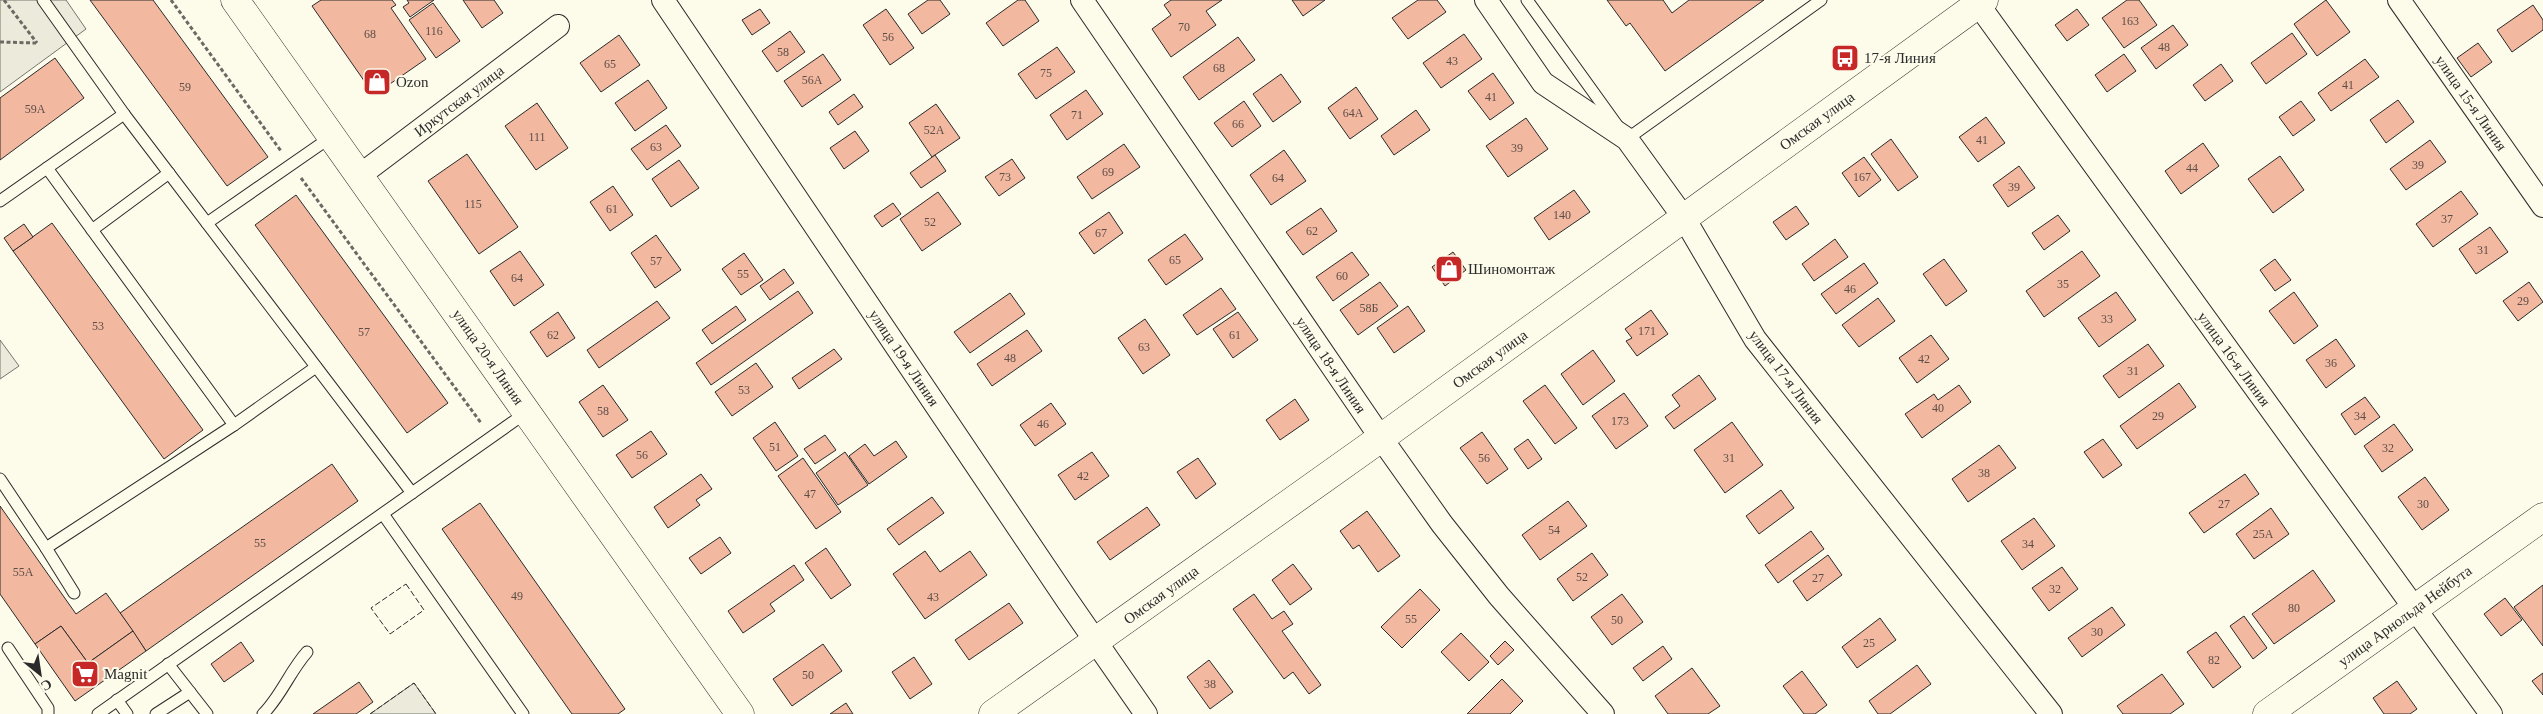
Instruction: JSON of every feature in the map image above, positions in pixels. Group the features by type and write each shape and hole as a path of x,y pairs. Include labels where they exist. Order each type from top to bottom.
{"main road":[{"name":"улица 20-я Линия","path":"235,0 740,714"},
{"name":"Омская улица","path":"993,714 1381,438 1981,2"},
{"name":"улица Арнольда Нейбута","path":"2267,714 2543,517"}],"street":[{"name":"улица 19-я Линия","path":"663,0 1146,714"},
{"name":"улица 18-я Линия","path":"1082,0 1381,438 1498,596 1603,714"},
{"name":"улица 17-я Линия","path":"1486,0 1543,83 1627,140 1684,218 1754,339 2051,714"},
{"name":"улица 15-я Линия","path":"2399,0 2543,206"},
{"name":"улица 16-я Линия","path":"1981,2 2491,714"},
{"name":"Иркутская улица","path":"359,176 558,26"}],"lane":[{"path":"43,0 124,114 412,494"},
{"path":"1527,0 1627,140 1821,0"},
{"path":"0,201 124,114"},
{"path":"207,224 331,136"},
{"path":"47,168 234,425"},
{"path":"92,230 169,173"},
{"path":"46,548 234,425 316,367"},
{"path":"98,714 527,412"},
{"path":"0,478 74,593"},
{"path":"383,514 523,714"},
{"path":"8,648 48,708 48,714"},
{"path":"263,714 271,707 294,667 307,652"},
{"path":"168,664 207,714"},
{"path":"156,714 190,692"},
{"path":"118,700 127,714"}],"path":[{"path":"0,42 37,43 4,0"},
{"path":"171,0 492,438"}],"shaded area":[{"path":"0,0 66,0 86,29 0,92"},
{"path":"0,340 19,366 0,379"},
{"path":"414,683 436,714 370,714"}],"building":[{"path":"90,0 153,0 268,157 227,186"},
{"path":"321,0 392,0 396,5 391,8 426,59 374,95 312,6"},
{"path":"407,0 434,0 410,17 403,7 409,3"},
{"path":"463,0 494,0 503,13 482,28"},
{"path":"928,0 940,0 950,14 922,34 908,14"},
{"path":"1018,0 1025,0 1039,21 1003,46 986,23"},
{"path":"1171,0 1222,0 1206,11 1216,25 1171,57 1152,29 1171,15 1164,5"},
{"path":"1292,0 1325,0 1303,16"},
{"path":"1418,0 1437,0 1446,12 1408,39 1392,18"},
{"path":"1607,0 1663,0 1672,13 1689,0 1764,0 1665,71 1630,23 1626,26"},
{"path":"2127,0 2139,0 2157,25 2124,48 2102,18"},
{"path":"2326,0 2350,32 2317,56 2294,24"},
{"path":"433,3 460,41 436,58 409,20"},
{"path":"2533,5 2543,20 2543,30 2512,52 2497,30"},
{"path":"760,9 770,23 752,35 742,20"},
{"path":"886,9 914,48 890,65 863,25"},
{"path":"2077,9 2089,25 2067,41 2055,25"},
{"path":"2173,25 2188,45 2156,69 2141,48"},
{"path":"790,31 805,52 777,72 762,51"},
{"path":"2292,33 2307,54 2266,84 2251,63"},
{"path":"1464,34 1482,59 1441,88 1423,63"},
{"path":"619,35 640,65 601,92 580,63"},
{"path":"1238,37 1255,60 1199,100 1183,77"},
{"path":"2478,43 2492,62 2471,77 2457,58"},
{"path":"1057,47 1075,72 1036,99 1018,74"},
{"path":"823,54 841,80 802,107 784,81"},
{"path":"2124,54 2136,71 2107,92 2095,75"},
{"path":"55,58 84,98 0,160 0,98"},
{"path":"2365,59 2379,77 2331,111 2318,93"},
{"path":"2221,64 2233,81 2205,101 2193,85"},
{"path":"1493,73 1514,103 1490,120 1468,91"},
{"path":"1281,74 1301,102 1273,122 1253,94"},
{"path":"648,80 667,108 635,131 615,103"},
{"path":"1356,87 1378,119 1350,139 1328,108"},
{"path":"1086,90 1103,114 1067,140 1050,115"},
{"path":"854,94 863,107 838,125 829,112"},
{"path":"2398,100 2414,122 2386,143 2370,120"},
{"path":"1244,101 1261,126 1232,147 1214,123"},
{"path":"2301,101 2315,120 2293,136 2279,117"},
{"path":"537,103 568,148 536,170 505,126"},
{"path":"936,104 960,138 932,157 909,123"},
{"path":"1416,110 1430,130 1394,155 1381,136"},
{"path":"1986,117 2005,143 1978,162 1959,137"},
{"path":"1526,118 1548,149 1508,177 1486,146"},
{"path":"666,125 681,146 647,170 631,149"},
{"path":"855,131 869,151 844,169 830,148"},
{"path":"1891,139 1918,177 1898,191 1871,154"},
{"path":"2430,140 2446,162 2406,190 2390,169"},
{"path":"2203,143 2219,166 2181,194 2165,171"},
{"path":"1124,144 1140,167 1092,199 1077,177"},
{"path":"1284,150 1306,181 1271,205 1250,175"},
{"path":"467,154 518,227 479,254 428,181"},
{"path":"935,155 946,171 921,188 910,173"},
{"path":"2280,156 2304,190 2273,213 2248,179"},
{"path":"1864,157 1881,180 1859,197 1842,173"},
{"path":"1012,159 1025,178 999,196 985,177"},
{"path":"679,160 699,188 671,207 652,179"},
{"path":"2019,166 2035,188 2008,207 1993,185"},
{"path":"613,186 633,215 610,231 590,202"},
{"path":"1574,190 1590,212 1549,240 1534,218"},
{"path":"2461,191 2478,214 2433,247 2416,224"},
{"path":"938,192 961,224 922,251 900,219"},
{"path":"296,195 448,403 407,433 255,225"},
{"path":"893,203 901,214 882,227 874,216"},
{"path":"1796,206 1809,224 1786,240 1773,222"},
{"path":"1321,208 1337,231 1303,255 1286,232"},
{"path":"1109,212 1123,233 1094,254 1079,233"},
{"path":"2058,215 2070,231 2044,250 2032,233"},
{"path":"52,223 203,430 164,459 13,251"},
{"path":"24,224 33,237 13,251 4,238"},
{"path":"2490,227 2508,252 2476,274 2459,249"},
{"path":"1185,234 1203,259 1166,285 1148,260"},
{"path":"656,235 681,270 655,288 631,253"},
{"path":"1835,239 1848,257 1814,281 1802,264"},
{"path":"520,251 544,285 514,306 490,271"},
{"path":"2082,251 2100,276 2044,317 2026,291"},
{"path":"1352,252 1369,275 1333,301 1316,277"},
{"name":"Шиномонтаж","path":"1453,252 1466,270 1445,286 1432,267"},
{"path":"744,253 763,280 741,295 722,269"},
{"path":"1944,259 1967,291 1946,306 1923,274"},
{"path":"2275,259 2291,280 2275,291 2260,270"},
{"path":"1864,263 1878,283 1836,314 1821,294"},
{"path":"784,269 794,283 770,300 760,286"},
{"path":"1380,282 1398,306 1358,335 1340,310"},
{"path":"2529,282 2543,302 2518,321 2503,301"},
{"path":"1221,288 1236,309 1197,335 1183,315"},
{"path":"798,291 813,313 711,385 696,363"},
{"path":"2116,292 2136,320 2099,347 2078,318"},
{"path":"2294,292 2318,326 2294,344 2269,311"},
{"path":"1010,293 1025,314 970,353 954,332"},
{"path":"1878,298 1895,321 1859,347 1842,325"},
{"path":"657,301 670,318 599,368 587,350"},
{"path":"736,306 746,320 712,344 702,330"},
{"path":"1408,306 1425,331 1394,353 1377,328"},
{"path":"1651,310 1668,334 1637,356 1626,341 1632,338 1625,329"},
{"path":"558,312 575,338 547,357 530,332"},
{"path":"1238,312 1258,340 1233,358 1213,329"},
{"path":"1145,319 1170,355 1143,374 1118,338"},
{"path":"1027,330 1042,351 992,386 977,364"},
{"path":"1931,335 1949,359 1917,383 1899,358"},
{"path":"2336,339 2355,366 2326,388 2306,360"},
{"path":"2148,344 2164,366 2119,398 2103,376"},
{"path":"834,349 842,359 799,389 792,378"},
{"path":"1593,350 1615,381 1583,405 1561,374"},
{"path":"756,363 773,387 732,416 715,392"},
{"path":"1699,375 1716,399 1674,429 1665,417 1680,406 1672,395"},
{"path":"2179,383 2196,407 2137,449 2120,426"},
{"path":"603,385 628,420 603,437 579,402"},
{"path":"1545,385 1577,428 1555,444 1523,401"},
{"path":"1959,385 1971,402 1922,438 1905,414 1934,394 1938,400"},
{"path":"1624,393 1648,426 1616,449 1592,416"},
{"path":"2365,397 2380,417 2355,435 2341,414"},
{"path":"1295,399 1309,420 1280,440 1266,420"},
{"path":"1051,403 1066,424 1035,446 1020,425"},
{"path":"775,422 798,456 776,471 753,438"},
{"path":"1732,422 1763,465 1725,493 1694,450"},
{"path":"2394,424 2413,450 2382,472 2364,446"},
{"path":"651,431 667,454 632,478 616,455"},
{"path":"1482,432 1508,469 1487,484 1460,448"},
{"path":"825,435 836,450 815,464 804,449"},
{"path":"1528,439 1542,459 1528,469 1514,449"},
{"path":"2103,439 2122,465 2103,478 2084,452"},
{"path":"896,441 907,457 869,484 849,456 865,444 874,456"},
{"path":"1999,445 2016,468 1968,502 1952,479"},
{"path":"845,452 868,485 838,505 816,473"},
{"path":"1092,452 1109,476 1075,500 1058,475"},
{"path":"803,458 841,512 816,529 778,476"},
{"path":"1198,458 1216,484 1196,499 1177,472"},
{"path":"332,464 358,501 146,651 120,613"},
{"path":"701,474 712,489 696,500 700,505 668,528 654,507"},
{"path":"2245,474 2259,494 2204,533 2189,513"},
{"path":"2425,477 2449,510 2422,530 2398,497"},
{"path":"1781,490 1794,508 1759,534 1746,516"},
{"path":"932,497 944,513 899,545 887,529"},
{"path":"1568,501 1587,526 1540,560 1522,535"},
{"path":"480,503 625,709 618,714 572,714 442,529"},
{"path":"0,506 76,614 106,593 133,631 88,663 61,626 35,644 0,594"},
{"path":"1147,507 1160,525 1110,560 1097,542"},
{"path":"2271,508 2289,534 2254,559 2236,534"},
{"path":"1367,511 1400,556 1378,572 1359,545 1353,549 1340,531"},
{"path":"2034,518 2055,546 2022,570 2001,541"},
{"path":"1811,531 1824,549 1778,583 1765,565"},
{"path":"720,537 731,553 701,574 689,558"},
{"path":"826,548 851,585 831,599 805,563"},
{"path":"925,551 940,572 970,551 987,575 925,619 893,574"},
{"path":"1592,553 1608,575 1573,601 1557,579"},
{"path":"1828,555 1842,575 1807,601 1793,581"},
{"path":"1293,564 1312,589 1290,605 1272,580"},
{"path":"794,565 804,580 770,604 775,611 743,633 728,611"},
{"path":"2062,567 2078,589 2049,611 2032,588"},
{"path":"2313,570 2335,601 2274,644 2252,614"},
{"path":"2543,585 2543,646 2514,607"},
{"path":"1420,589 1440,610 1402,648 1381,627"},
{"path":"1254,594 1272,619 1284,611 1293,624 1282,631 1321,685 1309,694 1293,672 1284,679 1233,609"},
{"path":"1622,594 1643,622 1612,645 1591,617"},
{"path":"2505,598 2522,620 2501,636 2484,614"},
{"path":"1009,603 1023,623 969,660 955,640"},
{"path":"2112,607 2125,625 2082,657 2068,638"},
{"path":"2244,616 2267,648 2253,659 2230,626"},
{"path":"1880,618 1896,640 1857,668 1842,647"},
{"name":"Magnit","path":"61,626 88,663 133,631 146,651 75,701 35,644"},
{"path":"2216,632 2241,667 2213,688 2187,652"},
{"path":"1461,633 1489,662 1469,681 1441,652"},
{"path":"1505,641 1514,650 1498,665 1490,656"},
{"path":"241,642 254,661 224,682 211,664"},
{"path":"823,644 842,671 792,706 773,679"},
{"path":"1663,646 1672,659 1643,681 1633,668"},
{"path":"914,657 932,684 910,699 892,672"},
{"path":"1209,660 1233,692 1210,709 1187,677"},
{"path":"1917,665 1931,684 1890,714 1878,714 1869,701"},
{"path":"1692,668 1720,706 1708,714 1668,714 1655,696"},
{"path":"1802,671 1827,705 1815,714 1804,714 1783,686"},
{"path":"2543,673 2543,695 2532,681"},
{"path":"2162,674 2184,704 2170,714 2123,714 2117,706"},
{"path":"1502,679 1523,701 1510,714 1467,714"},
{"path":"2397,681 2417,709 2410,714 2384,714 2373,698"},
{"path":"359,682 373,702 356,714 313,714"},
{"path":"846,703 853,714 830,714"}],"fence":[{"path":"406,584 424,610 390,634 371,608 406,584"},
{"path":"370,714 414,683 436,714"}],"place":[{"name":"17-я Линия","path":"1845,58"},
{"name":"Ozon","path":"377,82"},
{"name":"Шиномонтаж","path":"1449,269"},
{"name":"Magnit","path":"85,674"}]}
